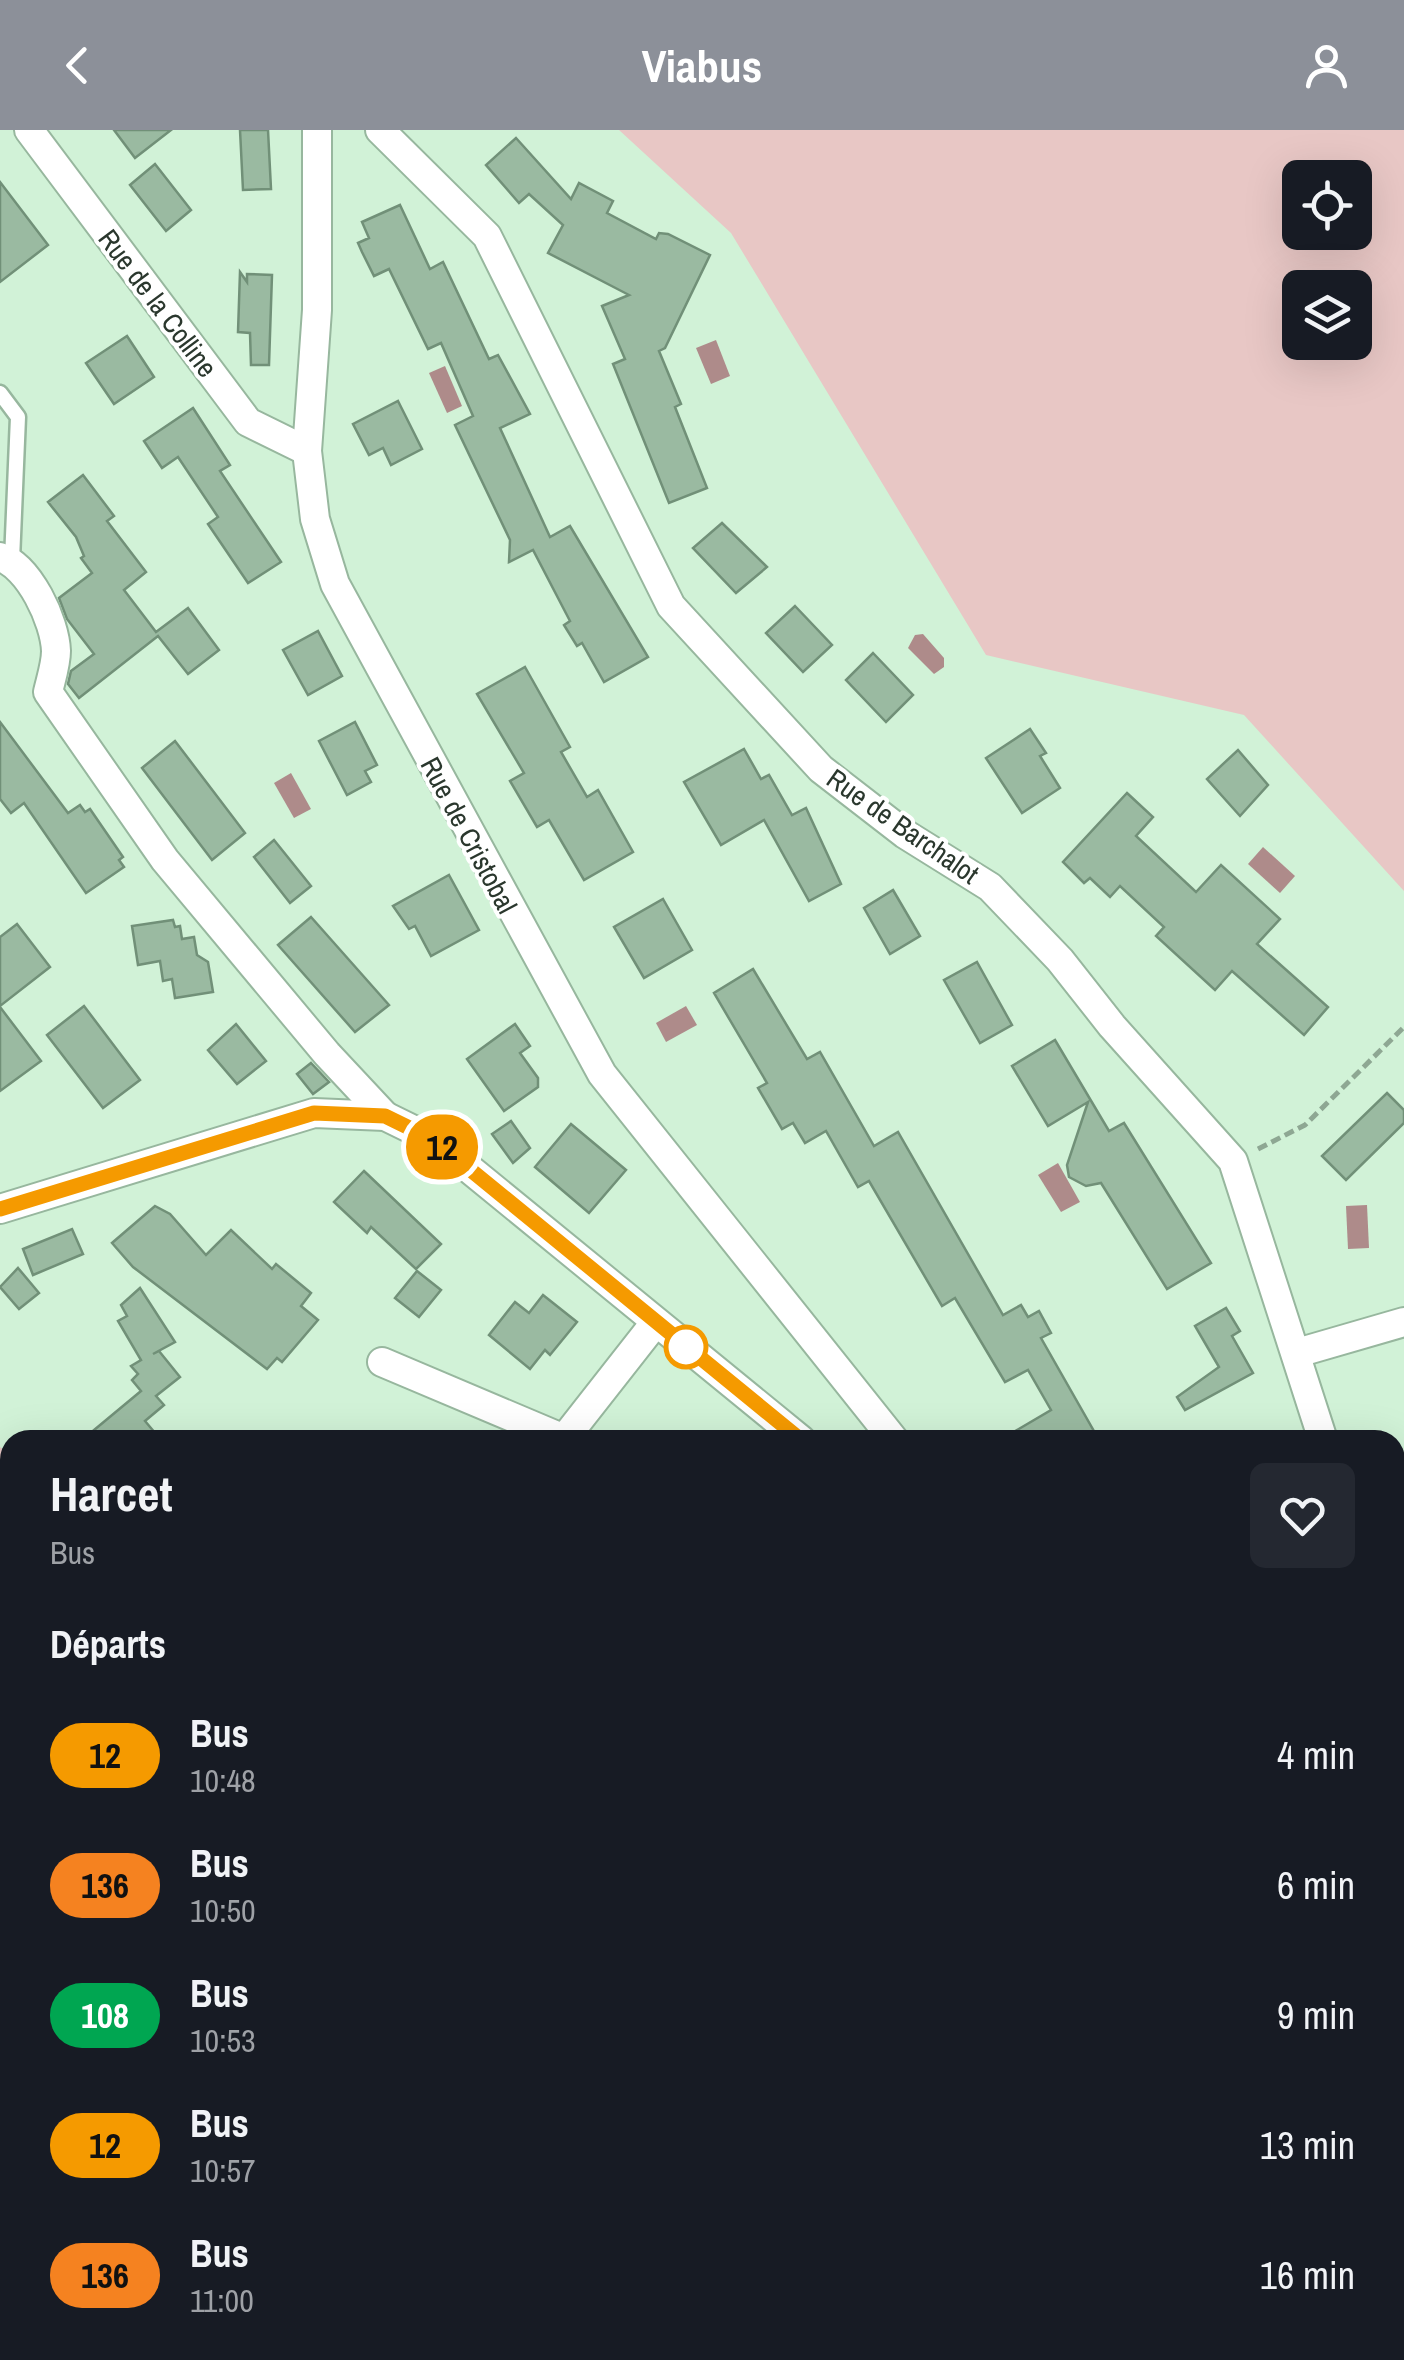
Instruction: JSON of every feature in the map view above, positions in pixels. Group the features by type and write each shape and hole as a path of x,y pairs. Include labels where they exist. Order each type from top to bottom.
{"street":[{"name":"Rue de la Colline","path":"29,130 248,422 307,451"},
{"name":"Rue de Cristobal","path":"317,130 317,310 307,451 315,520 335,584 602,1074 886,1430"},
{"name":"Rue de Barchalot","path":"380,130 486,236 671,606 821,769 904,834 990,887 1060,960 1112,1026 1233,1161 1320,1430"},
{"path":"6,558 44,607 56,650 48,692 166,860 385,1116 434,1140 789,1430"},
{"path":"0,1209 314,1113 385,1116"},
{"path":"1297,1353 1404,1322"},
{"path":"571,1430 655,1323"},
{"path":"382,1362 543,1430"}],"lane":[{"path":"0,393 18,417 6,558"}],"path":[{"path":"1233,1161 1305,1125 1404,1027"}],"shaded area":[{"path":"619,130 1404,130 1404,891 1244,715 986,655 731,233"},
{"path":"716,340 730,376 711,384 696,348"},
{"path":"445,366 462,406 447,413 429,373"},
{"path":"923,634 944,658 944,667 934,674 908,648 915,635"},
{"path":"291,773 311,809 294,818 274,783"},
{"path":"1263,847 1295,876 1280,893 1248,864"},
{"path":"686,1006 697,1025 666,1042 656,1023"},
{"path":"1058,1163 1080,1202 1061,1212 1038,1175"},
{"path":"1367,1205 1369,1248 1348,1249 1346,1206"}],"building":[{"path":"114,130 171,130 135,158"},
{"path":"240,130 268,130 271,189 243,190"},
{"path":"516,138 571,199 579,183 613,201 607,213 656,239 659,233 668,234 710,255 665,348 659,351 681,404 675,407 707,488 669,503 613,364 625,359 602,306 629,295 548,253 563,225 529,194 519,203 486,165"},
{"path":"155,164 191,210 166,231 130,185"},
{"path":"0,182 48,245 0,282"},
{"path":"400,205 430,269 443,262 489,359 498,355 530,414 500,428 550,537 570,526 648,657 604,682 582,643 577,646 564,625 570,621 533,550 509,562 510,540 455,425 473,416 441,343 428,349 389,269 374,276 358,243 369,238 362,222"},
{"path":"240,272 247,282 247,274 272,275 269,365 251,365 250,333 238,332"},
{"path":"127,336 154,377 114,404 86,363"},
{"path":"398,401 422,449 391,465 383,448 369,455 353,424"},
{"path":"193,408 230,465 220,471 281,562 248,583 208,524 218,517 178,457 162,468 144,441"},
{"path":"83,475 114,516 107,521 146,572 124,590 156,632 188,608 219,650 188,674 158,636 79,698 68,684 71,671 94,654 67,619 59,598 92,573 81,558 84,556 76,537 48,502"},
{"path":"722,523 767,567 736,593 693,548"},
{"path":"795,606 832,645 803,672 766,633"},
{"path":"318,631 342,676 308,695 283,650"},
{"path":"873,653 913,695 886,722 846,680"},
{"path":"525,667 570,747 561,752 587,797 598,790 633,852 584,880 549,820 537,827 510,781 524,773 477,694"},
{"path":"0,722 68,813 80,805 85,812 90,809 123,857 119,860 124,867 86,893 24,803 11,813 0,799"},
{"path":"355,722 377,765 365,771 371,782 347,795 319,741"},
{"path":"1030,729 1046,753 1040,756 1060,788 1022,813 986,758"},
{"path":"175,741 245,833 212,860 142,768"},
{"path":"744,749 761,779 769,775 792,815 806,808 841,884 809,901 764,820 721,845 684,782"},
{"path":"1238,750 1268,785 1240,816 1207,779"},
{"path":"1127,793 1153,817 1136,836 1196,892 1221,865 1280,919 1257,944 1328,1007 1304,1035 1232,971 1215,990 1156,936 1164,927 1120,886 1110,897 1090,878 1084,883 1063,862"},
{"path":"274,840 311,886 290,903 254,857"},
{"path":"449,875 479,930 431,956 415,926 409,929 393,906"},
{"path":"893,890 920,936 890,954 864,908"},
{"path":"663,899 692,950 644,978 614,927"},
{"path":"311,917 389,1005 355,1032 278,945"},
{"path":"173,920 175,927 180,926 182,939 194,937 197,955 208,962 213,992 175,998 172,979 163,981 160,961 138,965 132,926"},
{"path":"17,924 50,967 0,1006 0,937"},
{"path":"977,962 1012,1025 980,1043 944,980"},
{"path":"753,969 807,1059 820,1052 874,1146 898,1132 1003,1315 1021,1305 1028,1317 1039,1311 1051,1333 1041,1338 1093,1430 1017,1430 1051,1410 1028,1370 1005,1382 955,1298 942,1306 869,1181 858,1187 826,1131 805,1143 793,1123 782,1129 758,1088 767,1083 714,993"},
{"path":"84,1006 140,1080 103,1108 47,1035"},
{"path":"0,1007 41,1061 0,1091"},
{"path":"236,1024 266,1061 237,1084 208,1050"},
{"path":"515,1024 530,1046 520,1053 538,1078 538,1087 504,1111 467,1059"},
{"path":"1055,1040 1109,1131 1124,1123 1211,1263 1167,1289 1101,1183 1086,1186 1069,1177 1067,1165 1088,1102 1048,1126 1012,1066"},
{"path":"311,1063 329,1082 313,1094 297,1074"},
{"path":"1387,1093 1404,1110 1404,1123 1346,1180 1322,1156"},
{"path":"511,1121 530,1148 513,1163 492,1134"},
{"path":"571,1124 626,1170 589,1213 535,1167"},
{"path":"364,1171 441,1244 416,1269 371,1227 367,1233 334,1202"},
{"path":"155,1206 170,1214 206,1255 231,1230 272,1269 276,1264 311,1293 301,1306 318,1320 282,1362 277,1358 267,1369 133,1267 112,1243"},
{"path":"72,1229 83,1254 33,1275 23,1249"},
{"path":"18,1268 39,1293 19,1309 0,1287"},
{"path":"417,1271 441,1290 419,1317 395,1298"},
{"path":"140,1288 175,1342 153,1354 159,1351 180,1377 156,1396 164,1405 145,1421 153,1430 94,1430 141,1391 132,1380 138,1374 131,1366 141,1360 118,1321 127,1316 121,1305"},
{"path":"543,1295 577,1322 550,1355 545,1350 530,1369 489,1335 515,1302 529,1313"},
{"path":"1226,1308 1240,1331 1232,1336 1253,1373 1185,1410 1177,1397 1219,1367 1195,1326"}],"bus line":[{"name":"12","path":"0,1209 314,1113 385,1116 434,1140 789,1430"}]}
